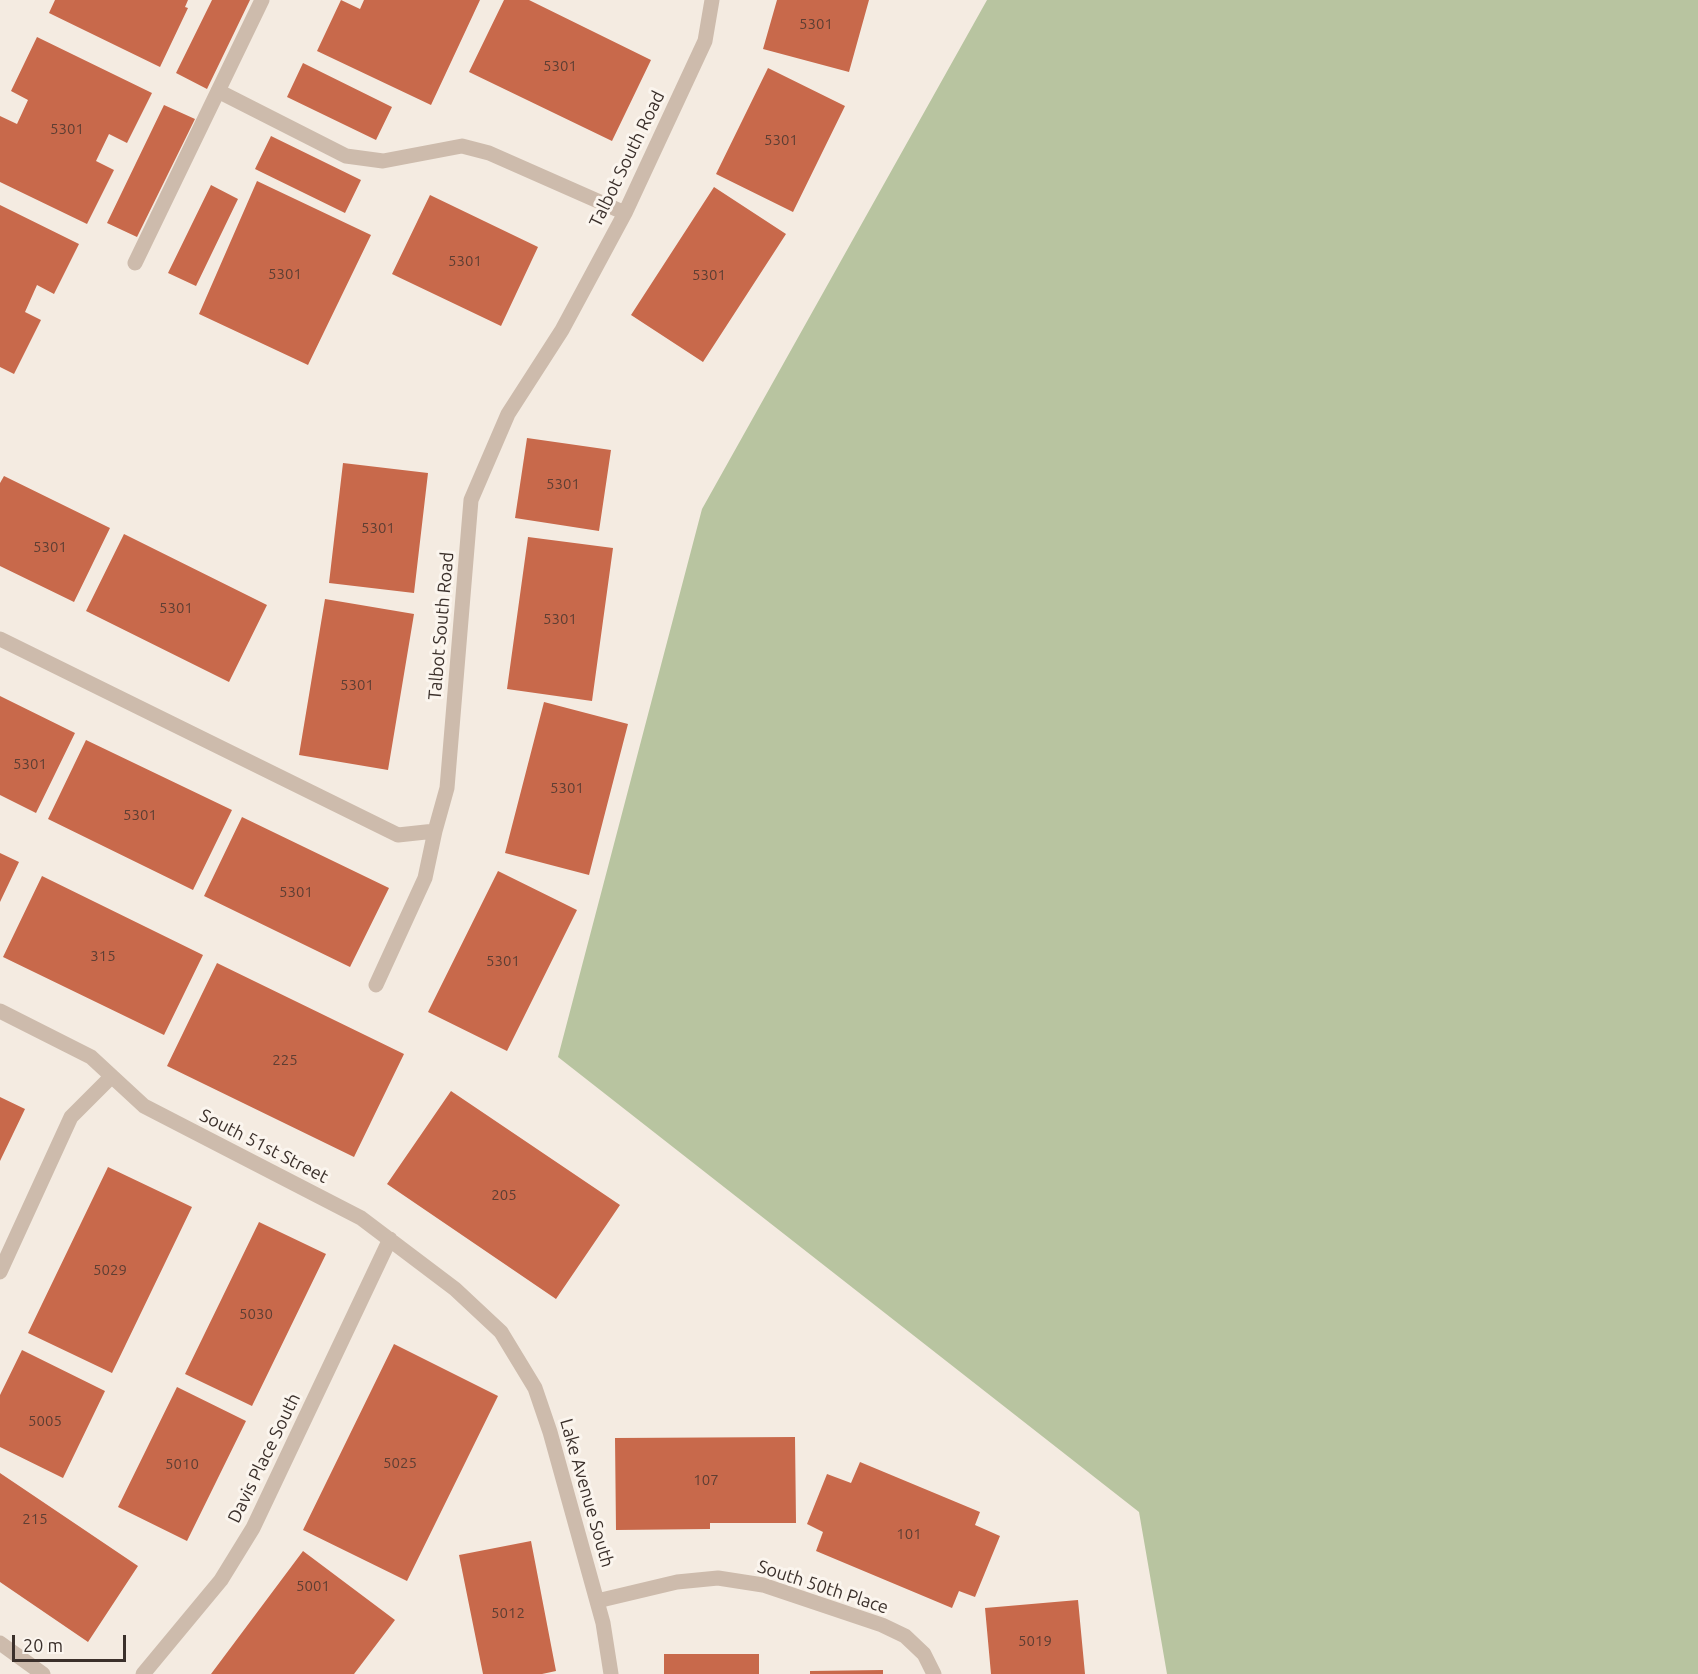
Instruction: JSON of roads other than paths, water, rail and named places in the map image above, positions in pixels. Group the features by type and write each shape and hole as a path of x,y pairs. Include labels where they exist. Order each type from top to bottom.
{"street":[{"path":"135,263 262,0"},
{"name":"Talbot South Road","path":"376,985 425,878 447,788 471,500 507,414 562,330 625,213 705,41 712,0"},
{"path":"218,91 346,156 383,161 462,146 489,153 625,213"},
{"path":"0,639 398,835 435,831"},
{"name":"South 51st Street","path":"0,1011 91,1057 144,1106 362,1218 455,1289 501,1332"},
{"path":"0,1272 71,1117 111,1077"},
{"name":"Davis Place South","path":"143,1674 221,1580 254,1528 390,1239"},
{"name":"Lake Avenue South","path":"501,1332 535,1388 603,1623 611,1674"},
{"name":"South 50th Place","path":"597,1601 677,1582 718,1578 763,1585 882,1625 905,1636 924,1654 934,1674"},
{"path":"0,1642 43,1674"}]}
